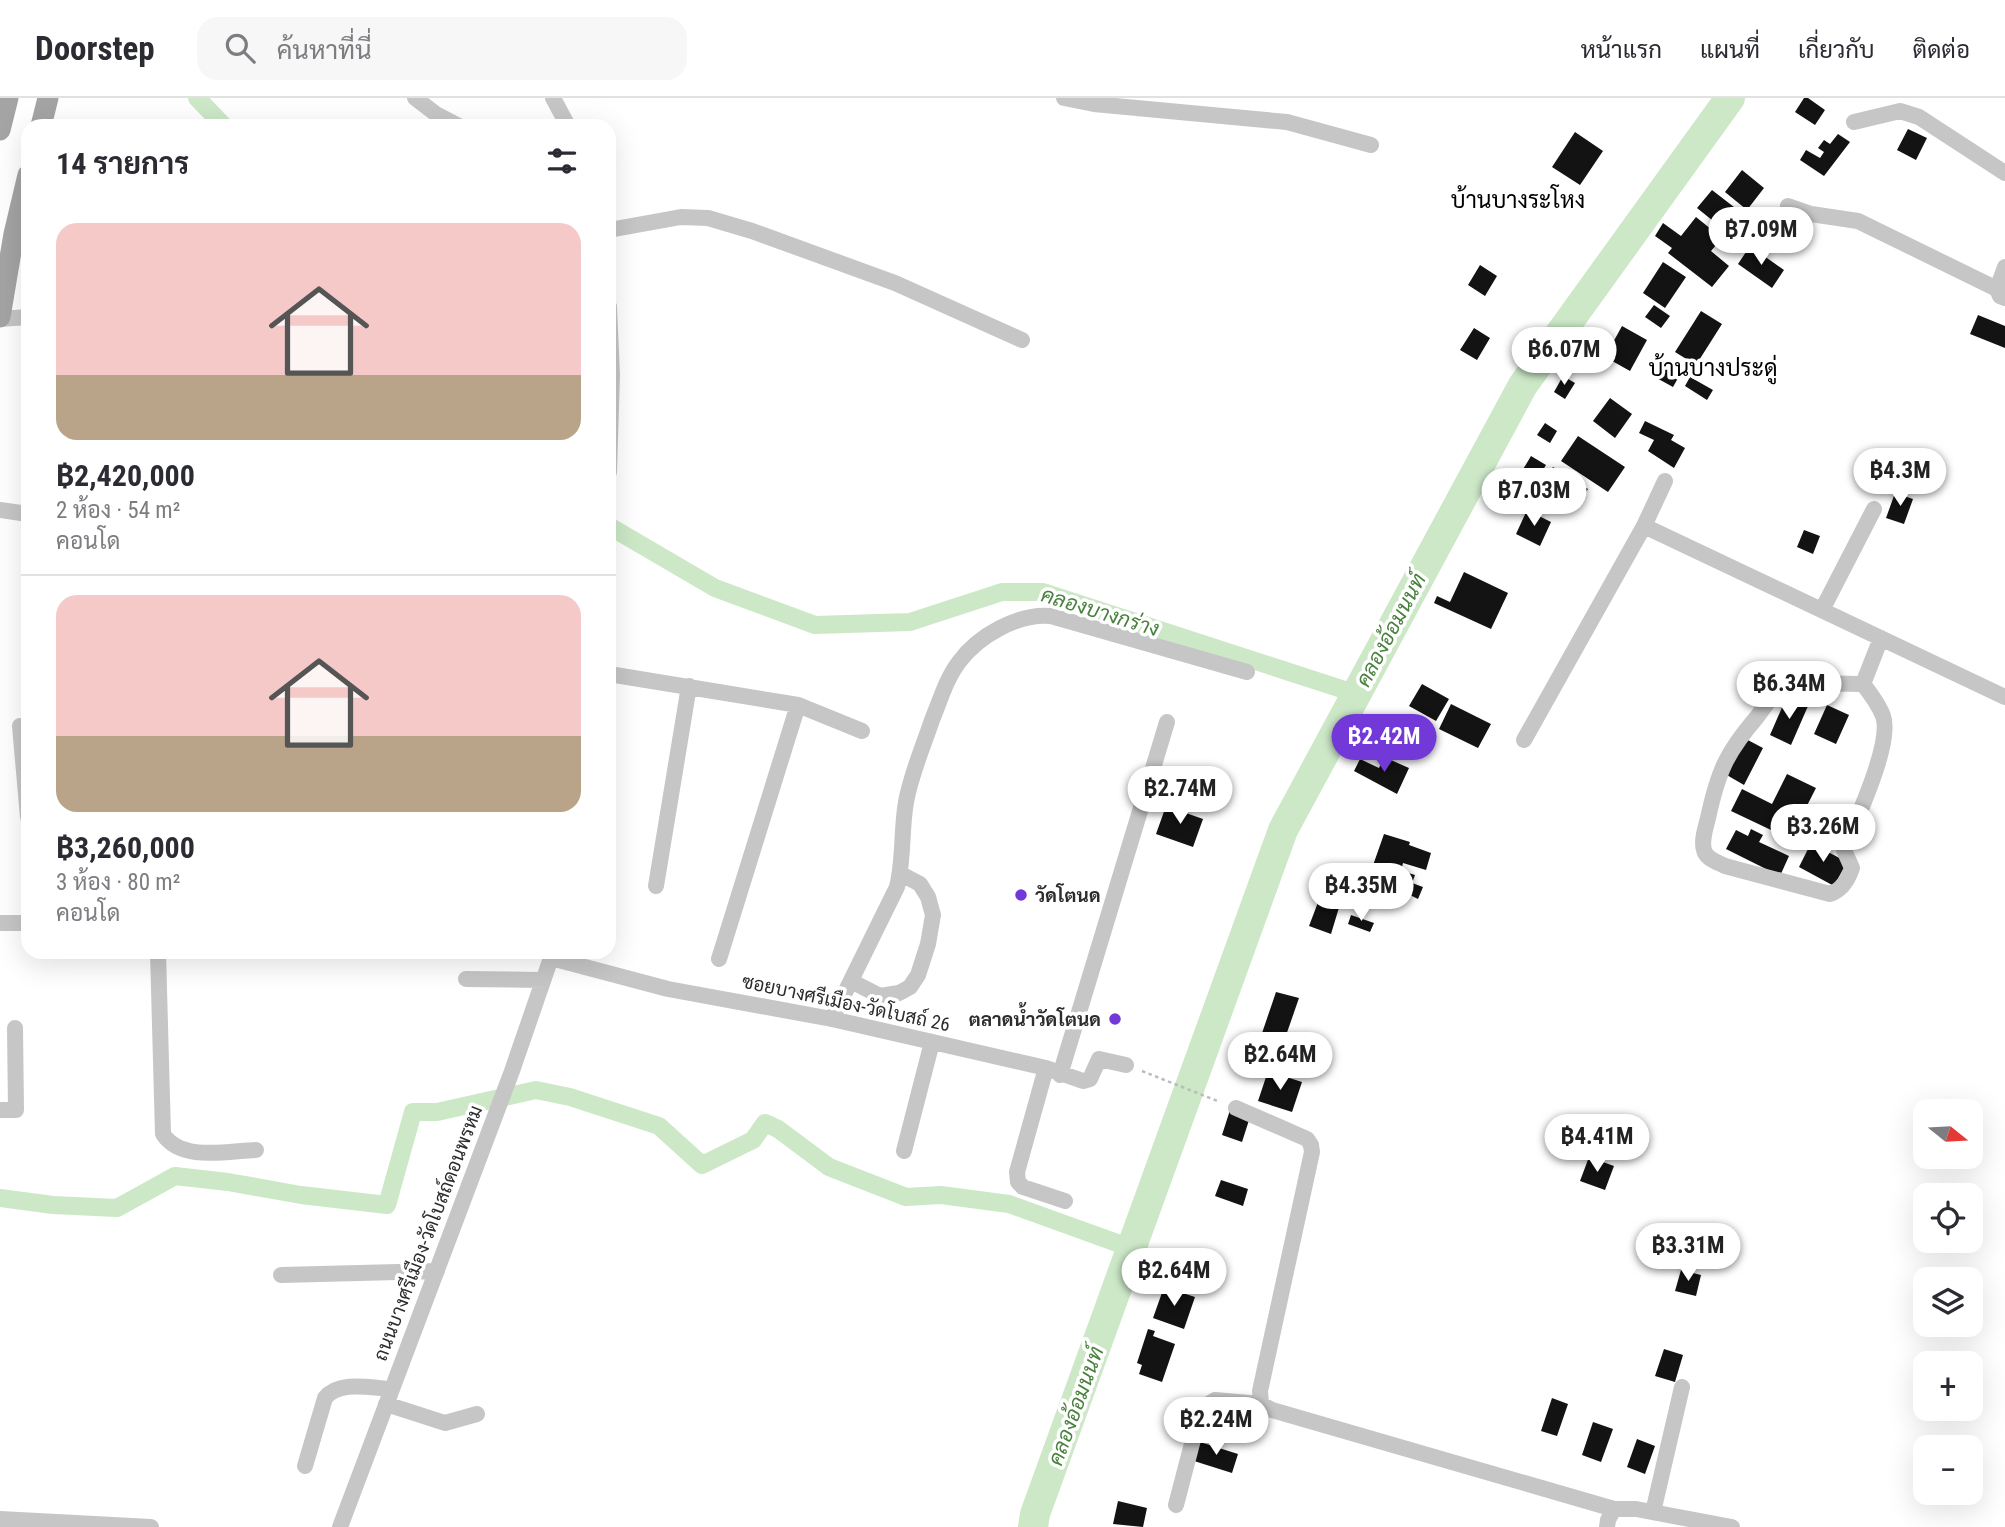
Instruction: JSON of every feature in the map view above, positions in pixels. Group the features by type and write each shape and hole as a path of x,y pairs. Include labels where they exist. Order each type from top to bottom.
{"main road":[{"path":"0,130 8,98"},
{"path":"43,119 48,98"},
{"path":"0,318 21,217"}],"street":[{"path":"415,98 446,119"},
{"path":"553,98 564,119"},
{"path":"1064,98 1094,104 1287,122 1371,145"},
{"path":"1854,122 1900,111 1919,117 2005,173"},
{"path":"1788,206 1811,214 1858,221 2001,293 2005,267"},
{"path":"616,229 681,217 708,218 752,231 895,283 1023,340"},
{"path":"0,318 21,317"},
{"path":"1524,740 1644,526 1665,481"},
{"path":"1822,610 1874,509"},
{"path":"0,510 21,513"},
{"path":"1644,526 2005,697"},
{"path":"832,1018 897,887 901,874 901,836 914,771 945,686 958,663 974,644 1008,625 1038,615 1051,616 1247,672"},
{"path":"1863,684 1881,638"},
{"path":"616,675 798,705 862,731"},
{"path":"1863,684 1884,717 1885,729 1880,760 1844,850 1853,868 1843,886 1830,894 1725,866 1709,858 1704,850 1704,834 1724,762 1740,736 1765,706 1778,692 1794,687 1863,684"},
{"path":"656,886 689,686"},
{"path":"719,959 798,705"},
{"path":"1065,1201 1023,1187 1018,1182 1017,1172 1053,1071 1167,722"},
{"path":"20,726 21,737"},
{"path":"851,981 880,996 899,993 910,987 918,975 928,944 933,915 928,897 920,884 901,874"},
{"path":"0,923 21,923"},
{"path":"158,959 163,1135 169,1145 190,1152 256,1150"},
{"name":"ถนนบางศรีเมือง-วัดโบสถ์ดอนพรหม","path":"340,1527 512,1071 551,959"},
{"name":"ซอยบางศรีเมือง-วัดโบสถ์ 26","path":"566,959 668,989 832,1018 1087,1081 1099,1059 1126,1065"},
{"path":"466,979 543,980"},
{"path":"0,1110 16,1110 15,1028"},
{"path":"904,1151 932,1042"},
{"path":"1237,1108 1307,1139 1312,1152 1260,1391 1261,1404"},
{"path":"281,1275 437,1271"},
{"path":"305,1466 325,1398 330,1391 340,1387 389,1397 445,1423 477,1414"},
{"path":"1653,1512 1682,1387"},
{"path":"1176,1505 1201,1409 1216,1400 1261,1404 1610,1519 1636,1509 1732,1527"},
{"path":"0,1519 152,1527"}],"path":[{"path":"1126,1065 1237,1108"}],"building":[{"path":"1804,98 1825,110 1815,125 1795,112"},
{"path":"1908,129 1927,138 1916,160 1897,150"},
{"path":"1575,132 1603,151 1580,185 1552,167"},
{"path":"1838,134 1850,142 1824,176 1800,160 1806,150 1820,158 1824,152 1818,148 1824,140 1830,144"},
{"path":"1742,170 1764,188 1747,210 1725,192"},
{"path":"1712,190 1743,214 1728,233 1697,208"},
{"path":"1696,217 1722,238 1711,251 1729,266 1712,287 1668,253 1672,248 1655,236 1663,223 1681,236"},
{"path":"1750,246 1784,270 1772,288 1738,264"},
{"path":"1663,262 1686,277 1665,308 1643,293"},
{"path":"1480,265 1497,276 1485,296 1468,285"},
{"path":"1654,305 1670,316 1661,328 1645,317"},
{"path":"1701,311 1722,324 1696,365 1675,352"},
{"path":"1978,315 2005,326 2005,348 1970,334"},
{"path":"1622,326 1647,340 1630,371 1605,357"},
{"path":"1474,328 1490,338 1477,360 1460,350"},
{"path":"1662,359 1682,371 1673,387 1653,376"},
{"path":"1563,376 1575,383 1565,399 1554,392"},
{"path":"1690,377 1713,390 1707,400 1685,386"},
{"path":"1610,398 1632,414 1615,438 1593,421"},
{"path":"1645,421 1674,435 1671,440 1685,448 1674,468 1648,451 1654,440 1639,433"},
{"path":"1545,423 1557,431 1550,443 1537,435"},
{"path":"1578,436 1625,467 1608,492 1561,461"},
{"path":"1531,456 1546,465 1537,480 1522,471"},
{"path":"1553,467 1588,489 1577,506 1542,484"},
{"path":"1895,493 1913,499 1904,524 1886,518"},
{"path":"1527,510 1551,522 1540,546 1516,534"},
{"path":"1804,530 1820,536 1813,554 1797,547"},
{"path":"1464,572 1508,593 1491,629 1434,603 1437,596 1450,602"},
{"path":"1422,684 1449,699 1436,721 1409,706"},
{"path":"1787,696 1808,706 1791,745 1770,735"},
{"path":"1451,704 1491,724 1478,748 1439,729"},
{"path":"1827,705 1849,715 1836,744 1814,734"},
{"path":"1744,738 1763,748 1744,785 1725,774"},
{"path":"1384,757 1409,768 1397,794 1354,771 1360,759 1379,768"},
{"path":"1787,774 1816,788 1790,839 1731,811 1742,789 1772,804"},
{"path":"1166,806 1203,819 1193,847 1156,834"},
{"path":"1751,829 1763,835 1759,842 1789,856 1780,876 1726,849 1736,830 1748,836"},
{"path":"1384,834 1410,842 1409,845 1431,853 1426,870 1403,863 1402,871 1415,875 1412,883 1423,887 1418,899 1408,894 1405,902 1391,897 1390,901 1364,891"},
{"path":"1811,843 1847,862 1834,886 1799,867"},
{"path":"1325,884 1344,891 1331,934 1309,926"},
{"path":"1351,915 1374,923 1370,932 1348,924"},
{"path":"1276,992 1299,998 1282,1047 1260,1039"},
{"path":"1268,1071 1302,1082 1292,1112 1258,1101"},
{"path":"1230,1110 1250,1117 1242,1142 1222,1135"},
{"path":"1589,1157 1614,1166 1605,1190 1580,1181"},
{"path":"1221,1180 1248,1189 1243,1206 1215,1196"},
{"path":"1681,1270 1701,1275 1696,1296 1675,1291"},
{"path":"1164,1287 1195,1297 1184,1329 1153,1318"},
{"path":"1148,1329 1155,1331 1153,1336 1175,1344 1162,1382 1139,1374 1142,1365 1137,1363"},
{"path":"1664,1349 1683,1355 1675,1382 1655,1376"},
{"path":"1552,1398 1568,1404 1557,1436 1541,1431"},
{"path":"1593,1422 1613,1429 1601,1462 1582,1455"},
{"path":"1637,1439 1655,1446 1645,1474 1627,1467"},
{"path":"1200,1442 1238,1454 1232,1473 1194,1461"},
{"path":"1118,1501 1147,1508 1143,1527 1113,1524"}],"waterway":[{"name":"คลองบางกร่าง","path":"197,98 217,119"},
{"name":"คลองอ้อมนนท์","path":"1033,1527 1035,1514 1283,830 1523,385 1730,98"},
{"name":"คลองบางกร่าง","path":"616,530 715,588 815,625 910,622 1002,592 1043,592 1357,694"},
{"path":"0,1198 53,1205 117,1208 175,1176 387,1205 413,1112 437,1112 536,1090 570,1097 659,1126 702,1165 753,1140 765,1123 778,1129 829,1167 906,1197 941,1195 1009,1204 1131,1248"}],"place":[{"name":"วัดโตนด","path":"1021,895"},
{"name":"ตลาดน้ำวัดโตนด","path":"1115,1019"}],"district":[{"name":"บ้านบางระโหง","path":"1518,200"},
{"name":"บ้านบางประดู่","path":"1713,368"}]}
